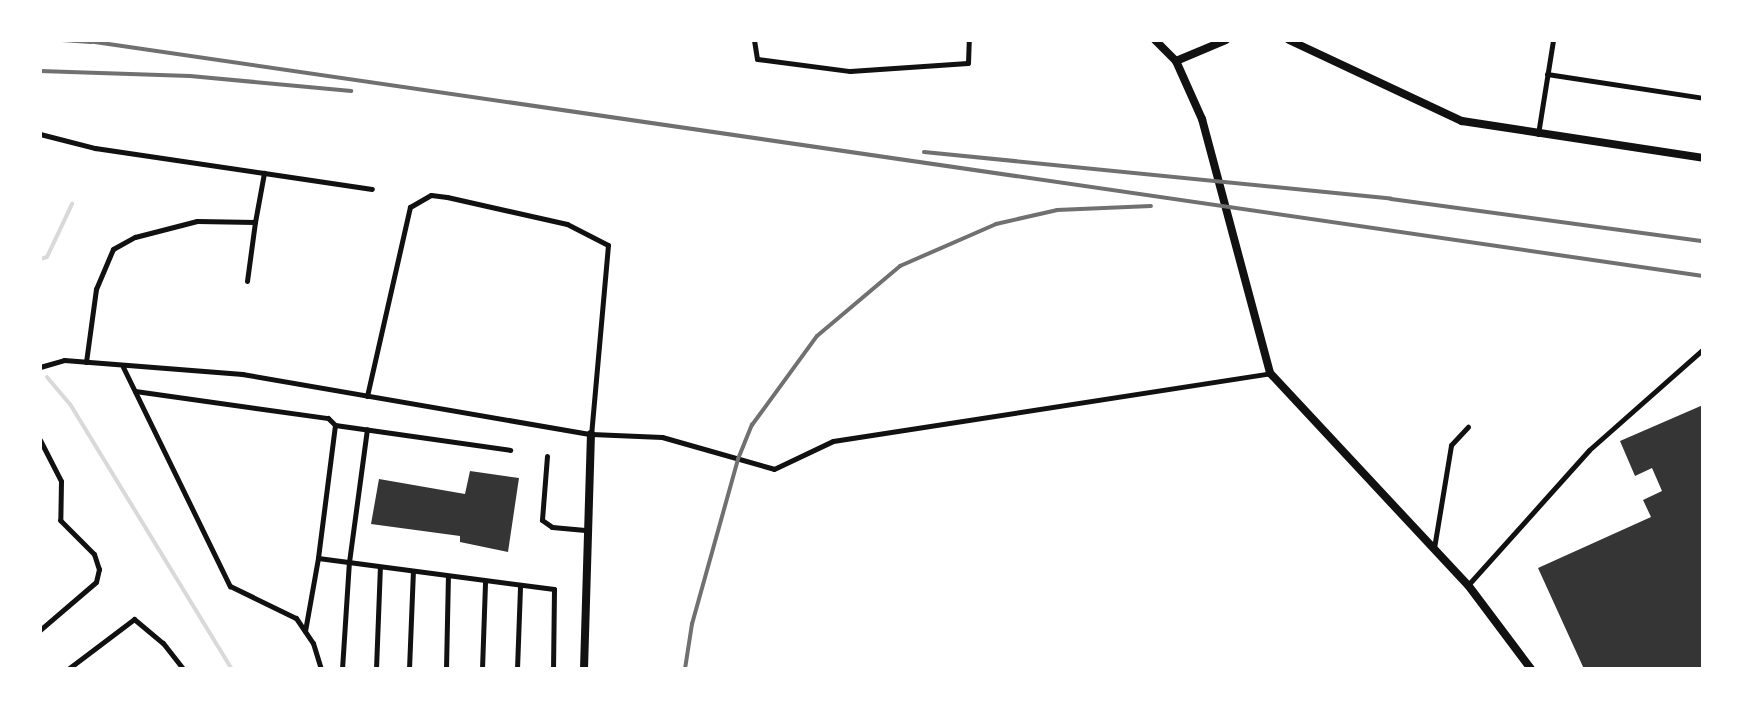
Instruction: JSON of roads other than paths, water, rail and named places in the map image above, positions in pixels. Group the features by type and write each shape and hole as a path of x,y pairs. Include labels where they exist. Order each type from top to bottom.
{"street":[{"path":"1155,40 1176,61 1202,119 1270,373 1468,585 1531,669"},
{"path":"1176,61 1226,40"},
{"path":"1289,40 1462,121 1703,158"},
{"path":"584,669 591,434"}],"lane":[{"path":"754,40 757,59 850,71 968,63 969,40"},
{"path":"1538,135 1553,40"},
{"path":"1547,74 1703,98"},
{"path":"40,134 95,148 372,189"},
{"path":"247,281 264,173"},
{"path":"367,396 410,207 431,195 447,197 567,224 608,245 591,434"},
{"path":"86,362 96,289 113,249 135,237 197,221 255,222"},
{"path":"1468,585 1589,450 1703,349"},
{"path":"40,367 64,360 242,374 591,434 662,437 774,469 833,441 1270,373"},
{"path":"123,366 230,586 296,618 321,669"},
{"path":"135,391 328,418 335,425 510,450"},
{"path":"305,631 335,425"},
{"path":"1434,549 1451,445 1468,427"},
{"path":"342,669 349,562 367,429"},
{"path":"40,440 61,481 60,520 94,554 99,569 96,582 40,630"},
{"path":"547,456 542,520 552,527 588,530"},
{"path":"318,558 554,589 553,669"},
{"path":"376,669 380,567"},
{"path":"409,669 413,571"},
{"path":"446,669 448,576"},
{"path":"482,669 485,581"},
{"path":"517,669 520,586"},
{"path":"68,669 134,619 163,643 183,669"}],"waterway":[{"path":"40,259 47,257 72,204"},
{"path":"47,377 70,404 232,669"}],"railway":[{"path":"62,40 91,42"},
{"path":"81,40 1703,276"},
{"path":"40,71 190,76 351,91"},
{"path":"924,152 1391,199 1703,241"},
{"path":"685,669 692,624 738,459 752,425 817,336 900,266 996,224 1057,210 1151,206"}]}
